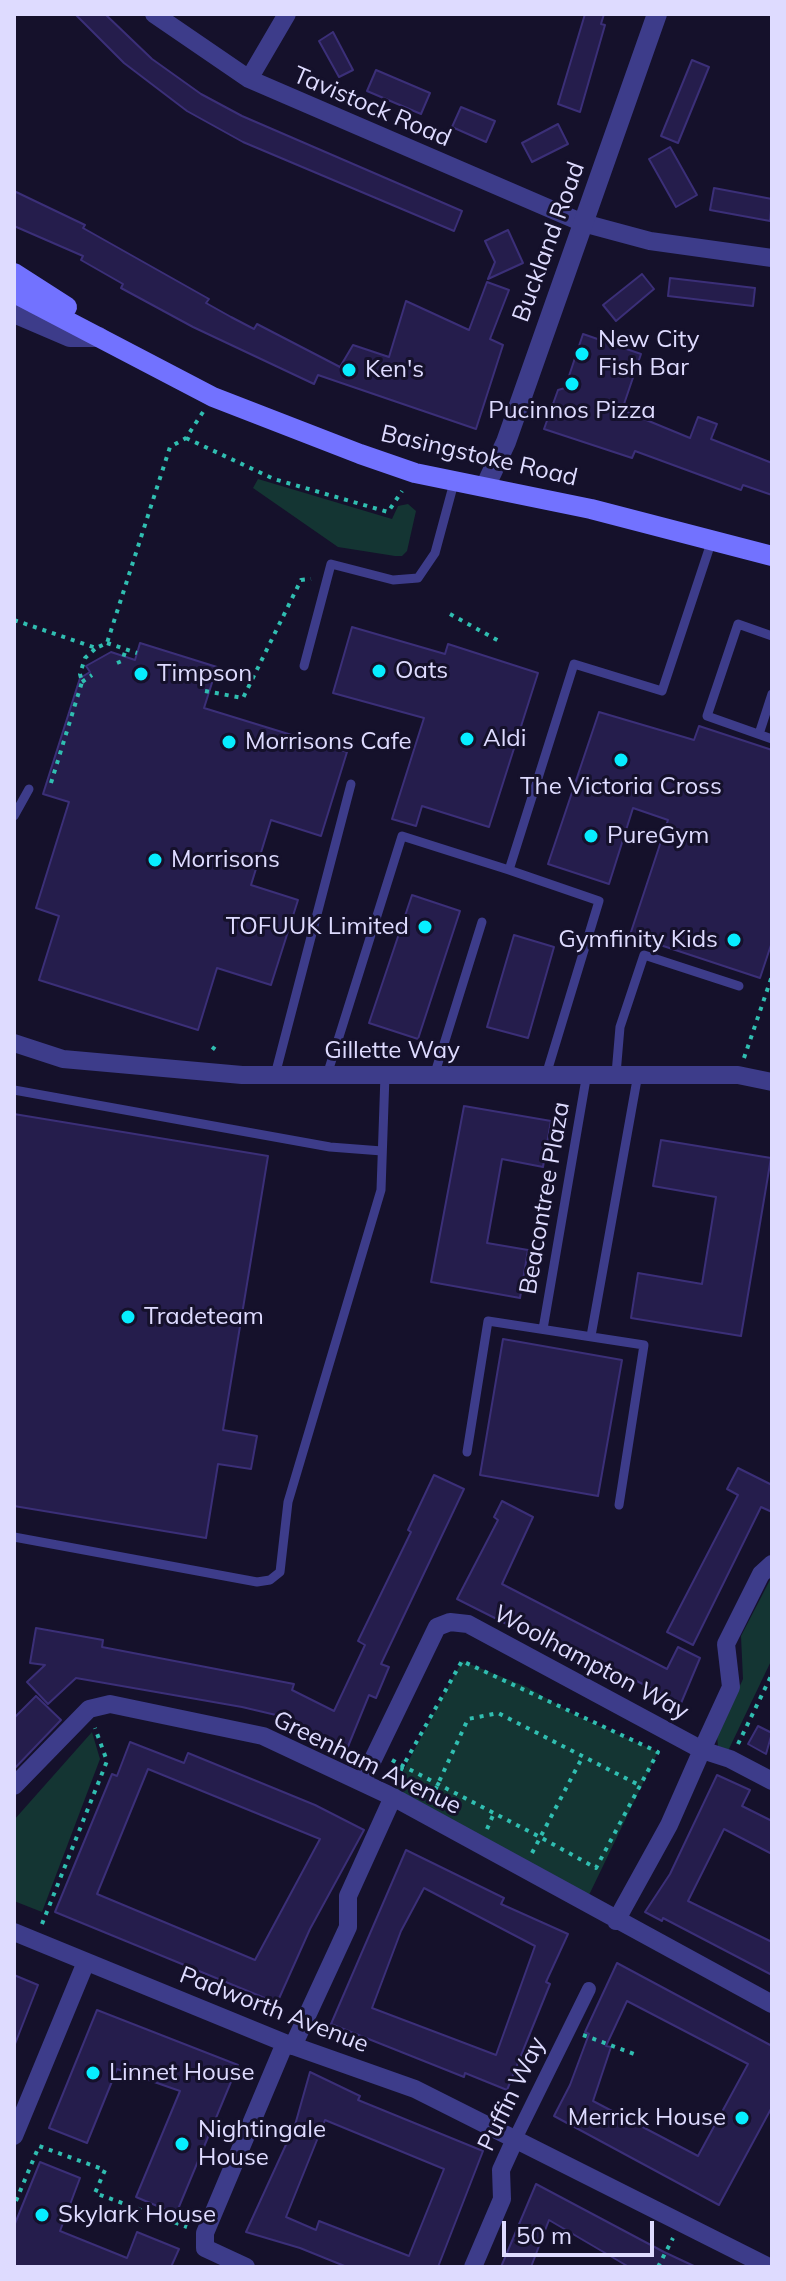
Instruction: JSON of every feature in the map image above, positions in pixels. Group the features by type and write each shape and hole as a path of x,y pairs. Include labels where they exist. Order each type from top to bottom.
{"main road":[{"name":"Basingstoke Road","path":"14,273 82,317 99,337"},
{"name":"Basingstoke Road","path":"14,293 213,397 360,454 415,473 486,485 772,556"}],"street":[{"name":"Tavistock Road","path":"154,14 249,79 583,223 650,241 772,258"},
{"path":"249,79 287,14"},
{"name":"Buckland Road","path":"486,485 506,442 657,14"},
{"path":"14,313 70,337 99,337"},
{"name":"Gillette Way","path":"14,1043 63,1059 275,1075 738,1075 772,1082"},
{"path":"616,1921 669,1825 731,1687 726,1644 761,1574 772,1564"},
{"name":"Woolhampton Way","path":"362,1782 437,1627 450,1622 468,1624 702,1750"},
{"name":"Greenham Avenue","path":"89,1709 110,1704 263,1736 393,1797 772,2004"},
{"path":"14,1786 89,1709"},
{"path":"702,1750 730,1759 772,1781"},
{"path":"246,2267 205,2248 205,2233 289,2044 348,1927 348,1896 393,1797"},
{"name":"Padworth Avenue","path":"14,1932 289,2044 415,2089 516,2137 761,2265"},
{"path":"14,2136 86,1962"},
{"name":"Puffin Way","path":"473,2267 502,2199 501,2170 589,1989"}],"lane":[{"path":"304,666 331,564 393,580 418,578 435,553 455,479"},
{"path":"509,870 574,664 662,691 712,540"},
{"path":"772,636 738,624 707,716 772,739"},
{"path":"759,734 772,694"},
{"path":"275,1075 351,784"},
{"path":"14,816 29,789"},
{"path":"327,1075 402,836 599,901 546,1076"},
{"path":"434,1076 482,922"},
{"path":"616,1074 620,1027 644,955 739,986"},
{"name":"Beacontree Plaza","path":"543,1329 587,1073"},
{"path":"591,1336 638,1074"},
{"path":"14,1537 257,1582 270,1580 280,1572 288,1502 381,1190 385,1075"},
{"path":"14,1090 330,1147 382,1151"},
{"name":"Beacontree Plaza","path":"467,1452 488,1321 644,1345 619,1505"}],"path":[{"path":"107,643 170,447 186,438 213,397"},
{"path":"186,438 274,479 388,512 402,491"},
{"path":"205,691 243,698 301,580 311,579"},
{"path":"450,614 499,641"},
{"path":"14,620 96,648"},
{"path":"51,783 82,682 80,674 85,658 107,643 137,653"},
{"path":"117,663 122,661 126,649"},
{"path":"82,682 92,675"},
{"path":"738,1075 772,976"},
{"path":"376,1751 403,1766 540,1837 596,1868 658,1752 462,1661 403,1766"},
{"path":"730,1759 772,1674"},
{"path":"35,1941 107,1761 89,1709"},
{"path":"438,1784 468,1719 498,1713 639,1785"},
{"path":"540,1837 583,1756"},
{"path":"569,2030 637,2055"},
{"path":"16,2201 39,2146 105,2170 95,2193 205,2233"},
{"path":"658,2267 681,2222"}],"green space":[{"path":"258,479 392,519 398,506 408,504 416,511 407,551 402,556 395,556 338,547 253,488"},
{"path":"772,1576 772,1659 728,1751 718,1746 717,1736 743,1679 741,1636"},
{"path":"462,1661 527,1687 575,1715 658,1752 589,1895 394,1788"},
{"path":"92,1732 100,1759 42,1912 14,1901 14,1820"}],"building":[{"path":"75,14 105,14 152,59 201,94 242,116 462,211 454,231 243,142 187,111 124,63"},
{"path":"585,14 604,14 601,24 605,25 580,112 558,104"},
{"path":"333,32 353,70 339,77 319,41"},
{"path":"692,60 709,67 678,143 661,136"},
{"path":"376,70 430,93 421,114 367,91"},
{"path":"461,107 495,121 486,142 452,127"},
{"path":"558,124 568,144 532,162 522,143"},
{"path":"670,147 697,195 676,207 649,159"},
{"path":"714,188 772,199 770,221 710,210"},
{"path":"14,191 85,225 83,228 209,299 206,303 231,317 254,329 257,324 340,367 353,345 389,357 406,301 469,330 487,282 509,290 490,339 503,345 476,429 318,375 314,384 193,327 121,288 123,284 81,260 83,256 14,226"},
{"path":"508,230 523,263 488,279 495,262 485,241"},
{"path":"642,274 654,289 616,321 603,305"},
{"path":"670,278 755,288 753,306 668,296"},
{"path":"583,334 641,354 622,410 690,438 698,417 717,424 711,439 772,463 772,495 743,485 741,490 635,451 632,458 544,429 558,390 565,388"},
{"name":"Aldi","path":"352,627 445,654 448,644 538,673 489,827 422,806 416,826 392,819 424,718 333,693"},
{"name":"Morrisons","path":"140,643 217,667 204,708 347,752 321,836 271,820 251,885 298,900 271,985 217,968 198,1030 39,980 59,916 36,908 69,802 43,794 80,678 90,672 86,666 111,652 135,660"},
{"path":"599,712 694,740 699,726 772,750 772,942 760,978 630,935 668,820 633,808 609,884 548,864"},
{"path":"412,895 460,911 418,1039 369,1023"},
{"path":"514,935 554,947 528,1038 487,1027"},
{"path":"464,1106 551,1121 543,1167 502,1159 487,1243 528,1250 520,1298 431,1282"},
{"name":"Tradeteam","path":"14,1114 268,1156 223,1430 257,1436 251,1469 218,1464 206,1538 14,1506"},
{"path":"661,1140 771,1158 741,1336 631,1318 638,1273 702,1284 716,1197 653,1186"},
{"path":"503,1339 622,1360 598,1496 480,1475"},
{"path":"738,1468 772,1485 772,1512 761,1507 693,1645 667,1632 738,1495 727,1489"},
{"path":"434,1475 464,1489 381,1664 389,1667 376,1698 369,1695 347,1749 276,1715 242,1707 76,1678 48,1704 27,1682 45,1665 30,1663 36,1628 103,1640 102,1647 294,1684 292,1690 334,1711 365,1645 358,1641 411,1532 408,1530"},
{"path":"502,1501 533,1517 502,1584 667,1669 678,1647 700,1658 679,1708 658,1697 660,1693 627,1676 624,1683 457,1599 498,1520 494,1517"},
{"path":"36,1696 61,1720 14,1769 14,1718"},
{"path":"758,1726 772,1733 766,1754 748,1744"},
{"path":"130,1742 184,1763 188,1753 315,1805 364,1830 310,1929 277,2003 55,1912 112,1774 117,1776","holes":["148,1769 320,1839 255,1960 97,1894"]},
{"path":"717,1775 750,1790 742,1806 772,1821 772,1854 724,1829 688,1901 772,1942 772,1975 663,1918 662,1921 645,1912 670,1874"},
{"path":"406,1850 504,1898 501,1904 568,1934 546,1982 550,1984 507,2090 465,2073 464,2077 331,2024","holes":["424,1888 535,1946 496,2055 372,2008 401,1931"]},
{"path":"617,1963 772,2046 772,2107 719,2205 554,2116 570,2085 589,2034 585,2032","holes":["627,2001 748,2064 698,2156 593,2101 611,2047 606,2046"]},
{"path":"14,1975 38,1985 15,2044 14,2043"},
{"path":"97,2010 238,2065 176,2214 136,2197 180,2091 117,2069 87,2143 49,2128"},
{"path":"310,2072 360,2096 358,2100 483,2151 438,2267 347,2267 300,2248 246,2232 295,2125","holes":["325,2120 444,2169 409,2256 319,2221 316,2230 286,2217"]},
{"name":"Skylark House","path":"40,2162 80,2178 60,2231 127,2258 137,2232 179,2249 171,2267 14,2267 14,2226"},
{"path":"536,2184 696,2267 629,2267 549,2220 531,2267 501,2267"}],"place":[{"name":"New City Fish Bar","path":"582,354"},
{"name":"Ken's","path":"349,370"},
{"name":"Pucinnos Pizza","path":"572,384"},
{"name":"Oats","path":"379,671"},
{"name":"Timpson","path":"141,674"},
{"name":"Aldi","path":"467,739"},
{"name":"Morrisons Cafe","path":"229,742"},
{"name":"The Victoria Cross","path":"621,760"},
{"name":"PureGym","path":"591,836"},
{"name":"Morrisons","path":"155,860"},
{"name":"TOFUUK Limited","path":"425,927"},
{"name":"Gymfinity Kids","path":"734,940"},
{"name":"Tradeteam","path":"128,1317"},
{"name":"Linnet House","path":"93,2073"},
{"name":"Merrick House","path":"742,2118"},
{"name":"Nightingale House","path":"182,2144"},
{"name":"Skylark House","path":"42,2215"}]}
